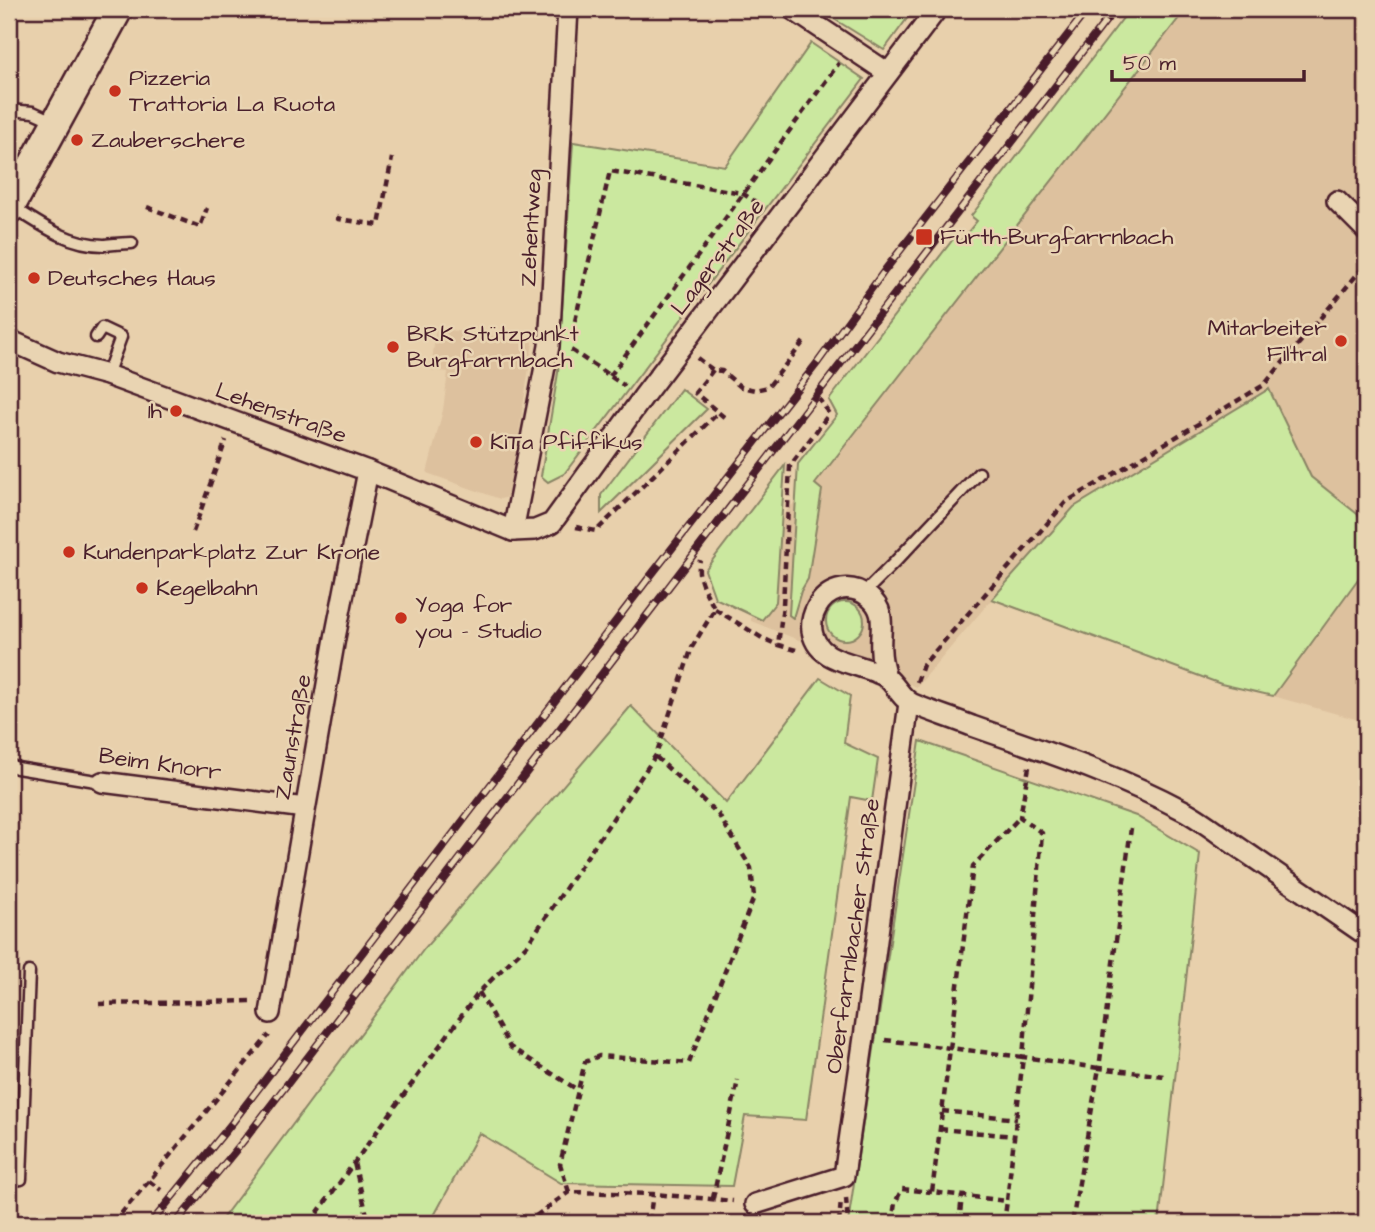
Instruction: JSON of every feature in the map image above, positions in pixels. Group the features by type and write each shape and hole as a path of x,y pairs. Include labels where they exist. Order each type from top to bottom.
{"street":[{"path":"10,207 118,9"},
{"name":"Zehentweg","path":"513,531 549,346 568,9"},
{"path":"792,9 888,73"},
{"name":"Lagerstraße","path":"544,527 937,9"},
{"path":"1337,201 1366,230"},
{"name":"Lehenstraße","path":"9,340 58,362 107,375 368,471 513,531 544,527"},
{"name":"Zaunstraße","path":"271,1007 333,652 368,471"},
{"path":"886,677 835,659 817,644 811,622 814,610 830,593 853,589 873,600 883,621 880,650 886,677 909,703 1100,771 1185,811 1366,935"},
{"name":"Oberfarrnbacher Straße","path":"755,1204 844,1176 909,703"},
{"name":"Beim Knorr","path":"102,782 305,808"}],"lane":[{"path":"9,110 33,112 55,122"},
{"path":"10,207 57,235 102,245 132,243"},
{"path":"96,337 102,328 121,337 107,375"},
{"path":"864,593 979,473"},
{"name":"Beim Knorr","path":"9,765 102,782"},
{"path":"9,1181 21,1179 29,972"}],"path":[{"path":"610,376 836,66"},
{"path":"339,216 338,219 379,225 392,158"},
{"path":"575,321 610,172 742,193 778,218"},
{"path":"147,207 200,227 207,208"},
{"path":"909,703 923,665 1066,502 1264,385 1366,264"},
{"path":"724,416 695,393 713,370 722,371 741,387 755,390 768,387 805,340"},
{"path":"568,348 643,397"},
{"path":"783,605 787,464 830,414 818,399"},
{"path":"544,527 596,531 719,412"},
{"path":"193,532 232,422"},
{"path":"699,560 700,579 715,610 778,645"},
{"path":"310,1223 479,992 527,945 655,756 692,647 715,610"},
{"path":"932,1192 973,866 1020,817 1032,747"},
{"path":"569,1192 560,1164 585,1062 599,1056 689,1063 754,897 751,868 718,814 655,756"},
{"path":"1004,1223 1023,1058 1042,833 1020,817"},
{"path":"1072,1223 1099,1068 1131,828"},
{"path":"479,992 510,1047 578,1090"},
{"path":"99,1004 271,1007 275,1027 113,1223"},
{"path":"864,1037 1164,1076"},
{"path":"713,1198 738,1080"},
{"path":"942,1111 1017,1119"},
{"path":"940,1129 1014,1136"},
{"path":"354,1163 369,1223"},
{"path":"149,1181 161,1190"},
{"path":"892,1223 895,1203 902,1189 1007,1201"},
{"path":"526,1223 569,1192 653,1194 755,1204"},
{"path":"649,1221 653,1194"},
{"path":"959,1223 962,1196"}],"shaded area":[{"path":"1186,9 1366,9 1366,722 1221,684 992,599 917,687 751,621 753,548 832,461"},
{"name":"KiTa Pfiffikus","path":"436,328 533,342 509,497 500,499 427,473 443,410 448,372 431,370"}],"green space":[{"path":"818,9 914,9 884,50"},
{"path":"1130,9 1186,9 815,484 822,490 808,579 801,591 793,618 789,615 798,464 837,415 829,400 954,238 960,242 977,221 971,216"},
{"path":"811,43 864,79 564,474 548,482 541,476 558,373 573,142 725,166"},
{"path":"681,389 707,409 601,513 601,495"},
{"path":"1269,389 1311,477 1366,521 1366,568 1273,696 1221,684 992,599 1074,507"},
{"path":"785,465 776,602 762,620 715,598 705,570"},
{"path":"845,602 858,608 864,621 858,634 845,640 832,634 826,621 832,608"},
{"path":"820,678 850,696 844,743 878,759 872,801 851,797 806,1120 745,1116 732,1186 561,1183 479,1133 430,1223 219,1223 424,949 631,706 726,803"},
{"path":"920,741 1136,816 1200,854 1159,1223 848,1223"}],"railway":[{"path":"151,1223 232,1123 1088,9"},
{"path":"176,1223 245,1139 1115,9"}],"place":[{"name":"Pizzeria Trattoria La Ruota","path":"115,91"},
{"name":"Zauberschere","path":"77,140"},
{"name":"Fürth-Burgfarrnbach","path":"924,237"},
{"name":"Deutsches Haus","path":"34,278"},
{"name":"Mitarbeiter Filtral","path":"1341,341"},
{"name":"BRK Stützpunkt Burgfarrnbach","path":"393,347"},
{"name":"1h","path":"176,411"},
{"name":"KiTa Pfiffikus","path":"476,442"},
{"name":"Kundenparkplatz Zur Krone","path":"69,552"},
{"name":"Kegelbahn","path":"142,588"},
{"name":"Yoga for you - Studio","path":"401,618"}]}
